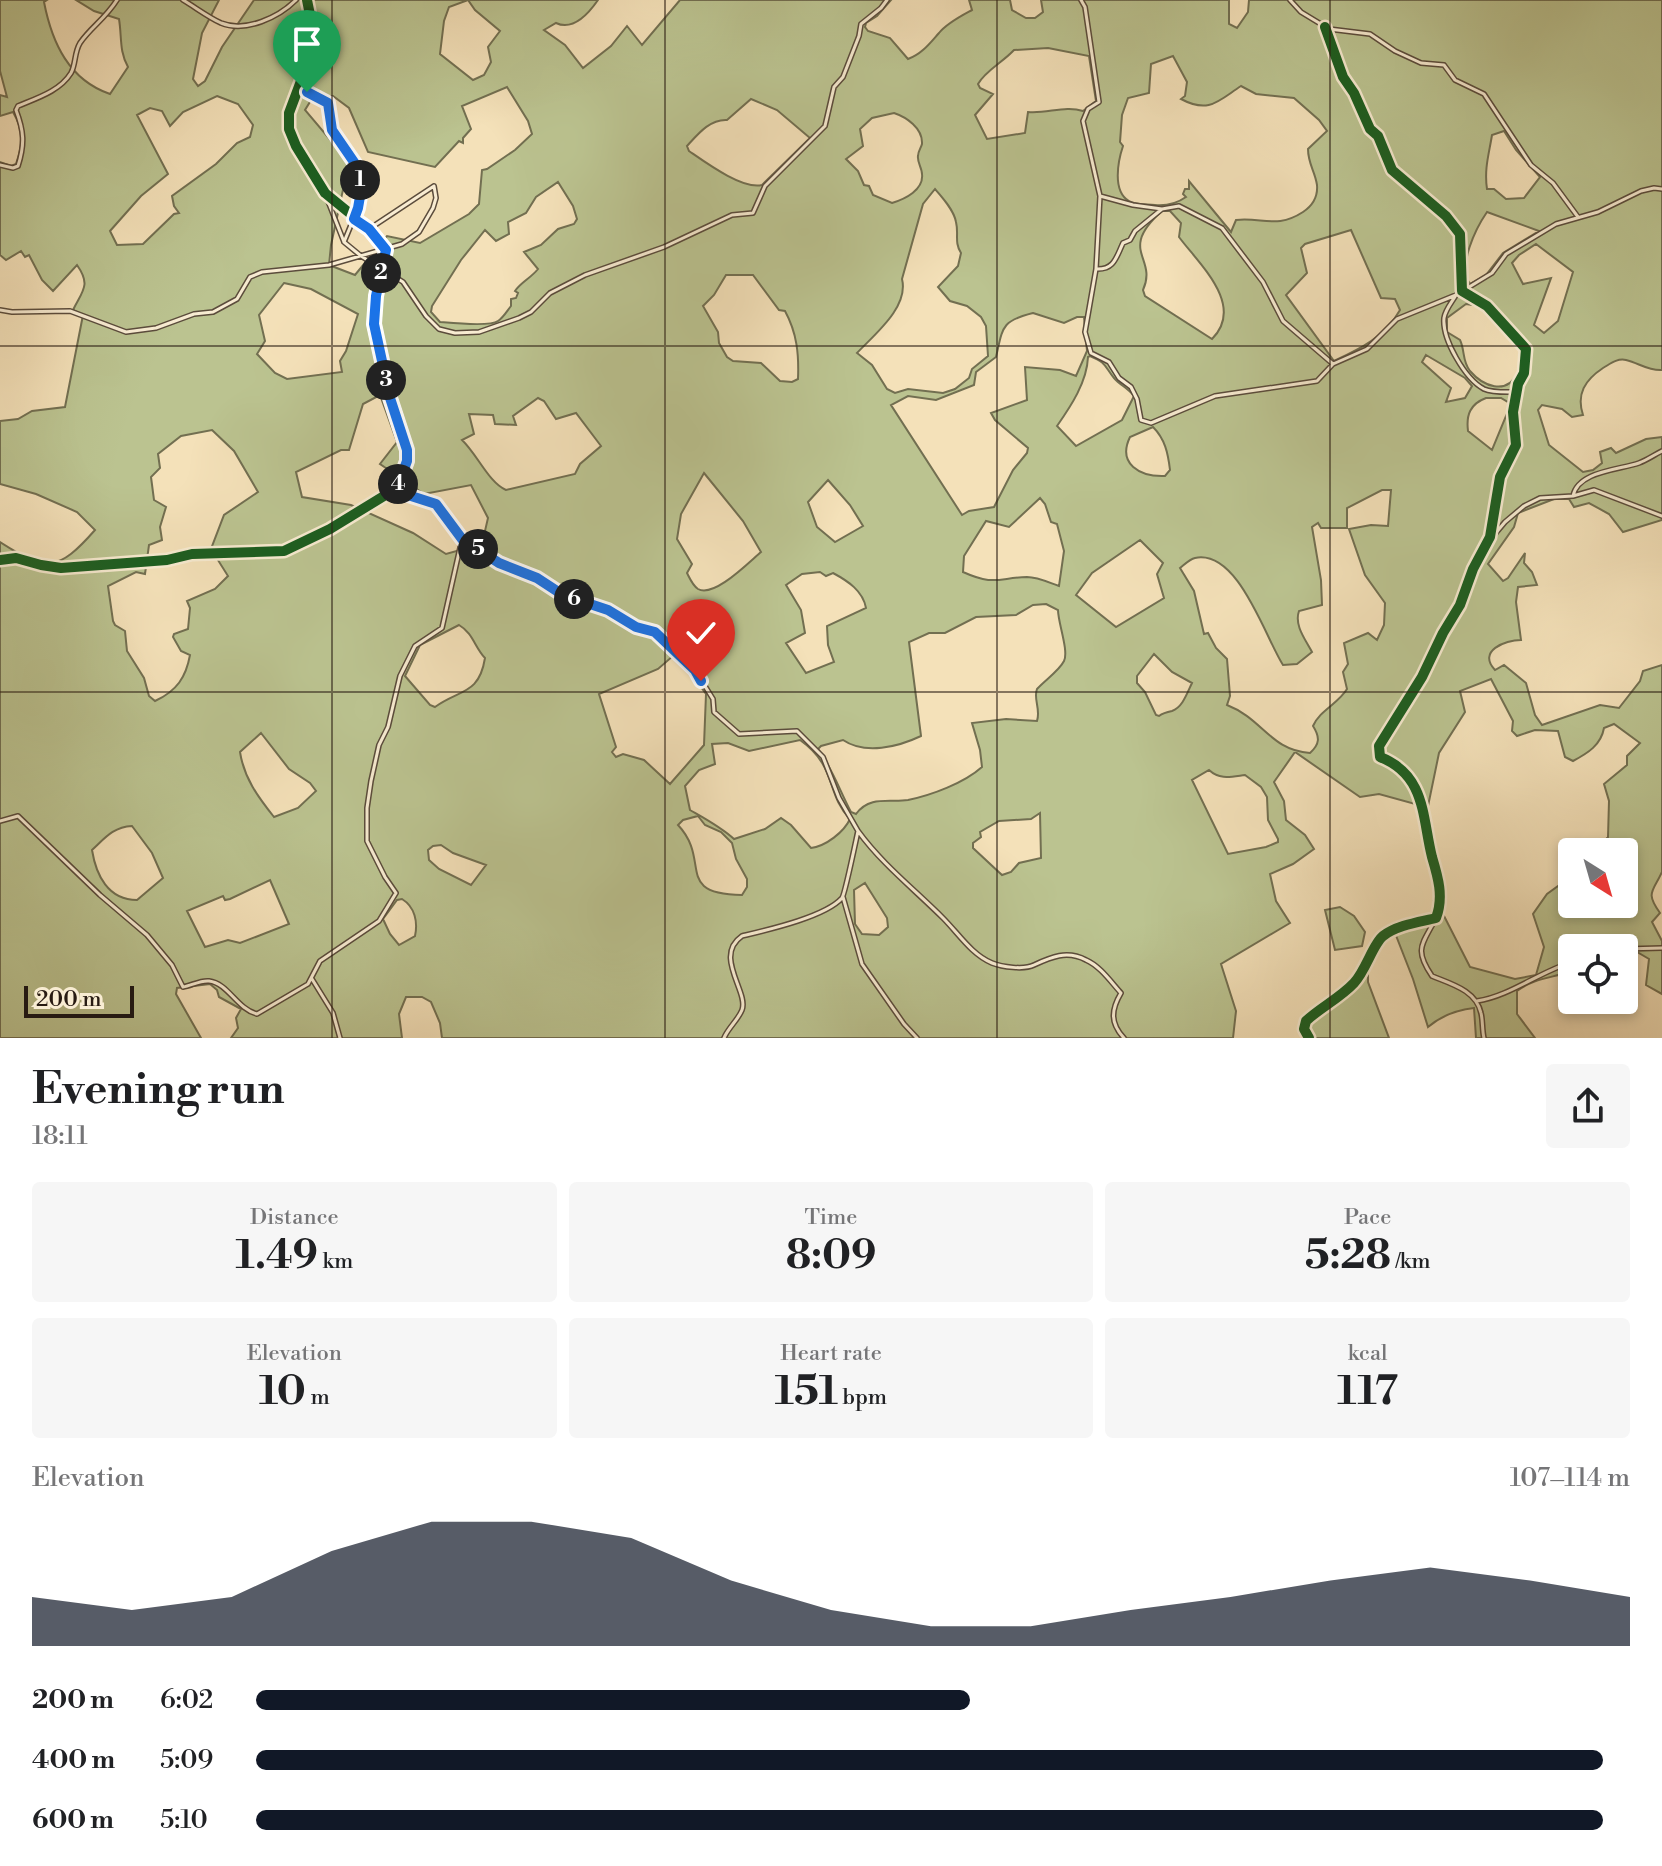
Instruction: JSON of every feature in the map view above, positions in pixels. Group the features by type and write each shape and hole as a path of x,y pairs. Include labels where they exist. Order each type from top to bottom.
{"street":[{"path":"0,165 18,166 24,147 23,131 16,110 18,106 51,92 70,75 80,44 105,19 117,0"},
{"path":"183,0 221,23 241,26 281,13 296,0"},
{"path":"307,0 311,48 289,113 289,129 296,146 325,193 344,242 403,282 426,316 439,329 455,333 479,332 531,312 550,293 585,275 664,247 732,215 753,213 765,186 825,126 834,87 843,77 861,24 887,0"},
{"path":"1081,0 1085,7 1099,102 1088,109 1083,121 1100,196 1096,269 1085,332 1091,353 1109,362 1119,378 1131,387 1141,420 1151,423 1215,396 1317,381 1333,364 1367,349 1397,319 1456,295 1492,273 1506,254 1556,224 1617,204 1641,191 1662,189"},
{"path":"1290,0 1301,12 1325,27 1370,34 1395,51 1421,63 1444,65 1455,80 1484,94 1531,165 1553,183 1578,217"},
{"path":"1325,27 1343,77 1370,129 1378,136 1392,170 1446,216 1460,234 1462,291"},
{"path":"298,89 328,103 332,130 356,165 362,185 358,208 344,242"},
{"path":"0,310 70,311 126,332 156,328 194,314 213,312 237,299 250,277 262,272 329,265 402,244 419,232 433,208 436,198 434,186 369,229"},
{"path":"325,193 369,229 386,250"},
{"path":"1100,196 1162,209 1179,206 1222,228 1263,282 1283,321 1333,364"},
{"path":"1096,269 1106,270 1113,264 1123,243 1162,209"},
{"path":"0,560 16,558 61,568 167,560 192,554 284,551 330,529 397,488 407,461 407,450 390,398 374,324 376,296 386,250"},
{"path":"1462,291 1487,306 1526,349 1524,373 1513,412 1516,445 1500,477 1486,545"},
{"path":"1456,295 1444,315 1445,334 1456,356 1468,374 1485,390 1517,392"},
{"path":"1573,496 1577,487 1592,476 1640,462 1662,451"},
{"path":"397,488 436,504 462,539 499,563 537,578 563,595 608,610 636,627 655,632 695,670 713,699 714,712 739,734 797,731 823,757 839,798 874,854 928,903 979,957 995,965 1013,967 1031,966 1058,955 1088,960 1121,993 1112,1008 1115,1028 1124,1038"},
{"path":"1484,1038 1482,1014 1477,1001 1463,989 1428,972 1420,946 1440,909 1439,877 1423,805 1402,771 1392,761 1380,757 1379,746 1414,690 1460,605 1486,545 1505,522 1524,506 1540,498 1599,491 1662,516"},
{"path":"0,821 18,816 37,833 100,895 147,935 172,965 183,987 210,981 221,986 248,1012 257,1014 297,992 312,979 320,961 379,921 396,893 367,841 371,781 400,676 415,646 442,628 462,539"},
{"path":"858,831 843,897 862,964 917,1038"},
{"path":"724,1038 742,1010 742,997 732,973 737,939 789,924 843,897"},
{"path":"1309,1038 1304,1029 1306,1021 1353,985 1384,935 1436,918"},
{"path":"1638,949 1662,948"},
{"path":"1477,1001 1492,999 1558,968"},
{"path":"312,979 333,1013 340,1038"}],"green space":[{"path":"0,0 47,0 44,2 52,32 73,70 96,88 110,94 128,67 122,50 119,19 94,11 76,0 219,0 202,33 193,79 198,86 205,81 222,47 254,0 468,0 598,0 574,23 556,23 544,30 565,45 583,68 611,46 627,26 642,45 680,0 891,0 865,27 868,31 890,38 908,59 922,51 942,29 972,10 969,0 1010,0 1012,10 1026,18 1035,18 1043,12 1041,0 1229,0 1229,24 1237,28 1248,12 1249,0 1662,0 1662,370 1626,360 1617,361 1587,383 1581,400 1583,415 1572,417 1562,409 1542,405 1538,410 1549,445 1583,472 1593,470 1602,463 1600,452 1611,448 1616,453 1646,439 1662,437 1662,520 1623,532 1609,514 1589,503 1574,507 1569,499 1554,499 1518,513 1514,527 1488,564 1503,581 1525,553 1524,563 1537,585 1518,587 1516,602 1521,640 1501,644 1489,657 1495,670 1504,665 1526,683 1535,715 1542,725 1600,705 1619,708 1640,681 1643,671 1662,665 1662,872 1652,896 1660,913 1652,922 1662,941 1662,994 1646,985 1649,959 1638,953 1638,934 1558,934 1558,975 1517,991 1517,1014 1535,1038 1476,1038 1474,1008 1449,1014 1428,1027 1395,933 1384,937 1368,970 1368,982 1389,1038 1304,1038 1301,1022 1353,980 1382,935 1413,917 1433,915 1437,911 1433,902 1437,893 1419,805 1379,794 1360,797 1295,752 1274,782 1284,801 1286,820 1305,835 1314,849 1293,864 1270,874 1276,901 1290,923 1221,964 1236,1011 1233,1038 442,1038 440,1023 431,1002 422,997 406,997 399,1014 402,1038 231,1038 238,1028 236,1018 241,1009 219,997 210,984 177,988 176,994 201,1038 0,1038 0,542 29,559 51,563 71,554 95,530 77,512 36,494 0,484 0,421 18,419 32,411 65,407 83,315 73,310 85,283 77,265 53,291 42,280 29,255 25,257 21,251 6,260 0,255 0,162 11,166 16,164 21,138 13,112 0,116 0,95 7,97 0,71","holes":["468,0 500,31 488,47 491,62 484,75 473,80 440,54 449,7","1048,48 1089,56 1096,101 1083,111 1028,112 1025,133 987,139 975,115 993,94 978,84 1014,50","1173,56 1187,82 1185,96 1181,99 1191,103 1213,104 1241,86 1256,94 1294,98 1327,131 1308,149 1317,185 1315,197 1309,207 1294,217 1270,221 1236,220 1231,232 1189,181 1189,189 1185,189 1183,194 1186,197 1175,203 1159,205 1129,201 1118,183 1123,146 1120,142 1122,115 1128,98 1149,93 1151,64","507,87 528,121 532,134 515,150 482,170 479,204 469,214 420,243 387,236 355,275 329,265 349,162 305,110 313,97 333,96 349,108 368,152 435,167 459,141 463,143 463,138 471,129 462,106","217,96 238,104 253,125 250,137 237,143 216,164 172,196 179,213 174,214 143,244 117,245 110,231 141,196 168,174 137,115 150,108 162,111 170,126 183,112","751,99 777,110 810,138 762,185 754,185 724,174 689,151 687,146 700,132 721,120 727,120","894,113 917,128 922,138 918,153 922,172 920,185 913,193 892,203 873,195 858,171 846,159 863,146 860,129 872,118","1504,131 1540,177 1524,198 1506,199 1494,189 1487,189 1487,162 1492,135","558,182 577,219 574,224 558,229 541,245 524,252 538,269 515,291 518,293 516,298 511,299 511,306 503,316 487,324 440,322 431,312 432,306 461,260 485,230 496,241 509,234 508,222 526,213 536,197","935,189 955,217 961,253 958,266 938,287 950,301 967,306 981,317 986,326 988,356 955,389 943,393 908,389 895,393 887,389 872,365 857,353 881,329 900,300 902,279 923,204","1162,211 1170,211 1181,223 1179,237 1207,272 1222,299 1224,312 1221,326 1212,339 1145,296 1146,269 1141,253 1142,236 1149,225","1487,212 1539,231 1503,253 1486,275 1470,284 1467,258","1351,230 1381,298 1395,299 1400,310 1379,335 1334,361 1286,295 1307,273 1301,248 1305,244","1536,244 1573,272 1558,321 1544,333 1534,325 1551,278 1523,284 1512,263","726,275 753,275 789,319 796,344 798,379 780,381 761,363 733,361 719,343 718,332 703,306","284,283 311,289 358,314 340,361 342,372 287,379 275,373 257,354 265,341 259,315","1466,304 1486,307 1522,347 1522,360 1513,380 1501,386 1481,381 1470,371 1460,340 1447,332 1447,318","1033,313 1064,323 1084,317 1087,351 1076,376 1060,370 1025,367 1027,400 991,413 1028,448 1027,453 1013,470 994,507 962,515 891,405 908,396 936,400 974,385 976,372 996,357 1005,327 1015,319","1426,355 1465,378 1472,386 1465,398 1446,402 1451,388 1422,362","1090,356 1102,363 1134,396 1122,420 1076,446 1057,426 1085,376","380,395 397,442 380,464 424,494 471,485 488,518 482,544 446,554 413,533 351,505 302,497 296,472 341,450 349,450 363,404","538,398 544,401 556,419 576,413 601,446 580,464 575,474 506,490 494,481 462,440 474,434 469,414 493,415 495,424 516,425 513,416","1486,398 1501,398 1511,404 1492,450 1468,431 1470,411 1476,403","1153,427 1165,447 1170,470 1165,476 1156,476 1140,471 1126,455 1130,437","212,430 234,451 258,492 224,515 211,549 228,576 215,589 187,601 190,608 188,629 173,637 181,651 190,655 188,663 175,688 155,701 149,696 144,678 127,651 125,631 113,621 108,586 136,572 145,574 149,545 162,540 160,527 166,507 154,500 151,477 160,468 158,454 181,436","704,473 743,521 761,552 713,589 698,589 693,584 687,573 692,564 677,539 681,514","828,480 863,526 835,542 817,527 808,502","1382,490 1391,490 1388,526 1349,529 1365,575 1385,603 1384,625 1377,640 1368,633 1344,643 1348,664 1343,672 1347,689 1316,720 1313,726 1318,740 1310,753 1285,746 1250,718 1227,705 1230,696 1227,659 1208,633 1204,634 1194,591 1180,568 1195,558 1210,559 1224,567 1248,598 1283,665 1297,664 1312,652 1299,627 1299,611 1322,605 1312,527 1318,523 1321,528 1347,528 1347,508","1040,498 1051,522 1057,524 1064,551 1059,586 1031,577 989,580 973,576 963,572 964,556 986,521 1009,527","1140,540 1163,563 1157,574 1164,598 1116,627 1076,595 1092,573","820,572 826,576 833,573 862,596 866,608 827,626 828,645 834,662 806,673 786,643 805,633 801,610 786,585 802,574","1046,604 1058,610 1065,656 1059,668 1037,689 1037,721 1006,719 972,723 982,767 975,773 927,795 908,800 874,802 856,814 851,812 818,749 843,740 861,747 882,748 921,736 909,642 929,633 945,633 976,617 1016,615 1033,605","459,625 468,632 485,658 482,670 467,690 435,707 405,676 420,645","1154,654 1172,672 1192,683 1179,706 1159,716 1137,683 1137,676","674,655 706,694 704,745 670,784 644,760 623,754 616,757 612,752 616,747 599,694 658,669","1491,679 1513,721 1512,731 1517,736 1535,730 1558,731 1565,757 1573,761 1589,752 1597,744 1604,728 1614,724 1640,743 1627,756 1627,765 1604,784 1609,801 1607,838 1638,838 1638,918 1558,918 1558,886 1547,894 1533,914 1544,947 1536,975 1515,979 1470,967 1443,914 1443,886 1427,811 1439,753 1465,712 1460,691","261,733 289,769 310,783 316,791 298,808 274,817 252,787 240,752","800,740 820,760 842,809 850,819 834,838 811,848 781,818 765,829 734,839 690,810 685,786 699,770 715,764 712,744 728,743 749,751","1209,770 1221,777 1245,775 1261,787 1267,797 1268,820 1278,842 1228,854 1192,780","1040,813 1041,858 1019,863 1011,872 1002,875 973,848 973,843 981,837 980,832 999,821 1031,819","698,816 705,825 721,832 732,843 736,859 747,879 742,895 708,889 700,882 688,838 678,825 683,820","132,826 152,853 163,878 137,900 118,896 100,877 92,850 114,831","441,845 453,853 486,865 471,885 439,869 429,860 428,850 433,846","270,880 289,924 240,943 228,940 205,947 187,911 223,896 225,900 230,899","865,883 887,918 888,927 879,935 862,934 855,924 854,890","402,899 413,911 416,925 415,936 399,945 383,919 397,900"]},
{"path":"1340,907 1354,916 1365,932 1362,946 1335,950 1325,910"}],"cycle path":[{"path":"0,560 16,558 61,568 167,560 192,554 284,551 330,529 397,488 407,461 407,450 390,398 374,324 376,296 386,250 369,229 325,193 289,129 289,113 310,57 311,20 307,0"},
{"path":"1309,1038 1304,1029 1306,1021 1354,983 1383,936 1402,927 1436,918 1440,902 1439,887 1420,799 1406,775 1380,757 1379,746 1422,677 1460,605 1473,569 1490,537 1500,477 1516,445 1513,412 1518,384 1524,373 1526,349 1487,306 1462,291 1460,234 1446,216 1392,170 1378,136 1370,129 1343,77 1325,27"}],"route":[{"path":"307,92 328,103 332,130 356,165 362,185 354,219 369,229 386,250 376,296 374,324 390,398 407,450 407,461 397,488 436,504 462,539 499,563 523,571 563,595 608,610 636,627 655,632 695,670 701,681"}]}
